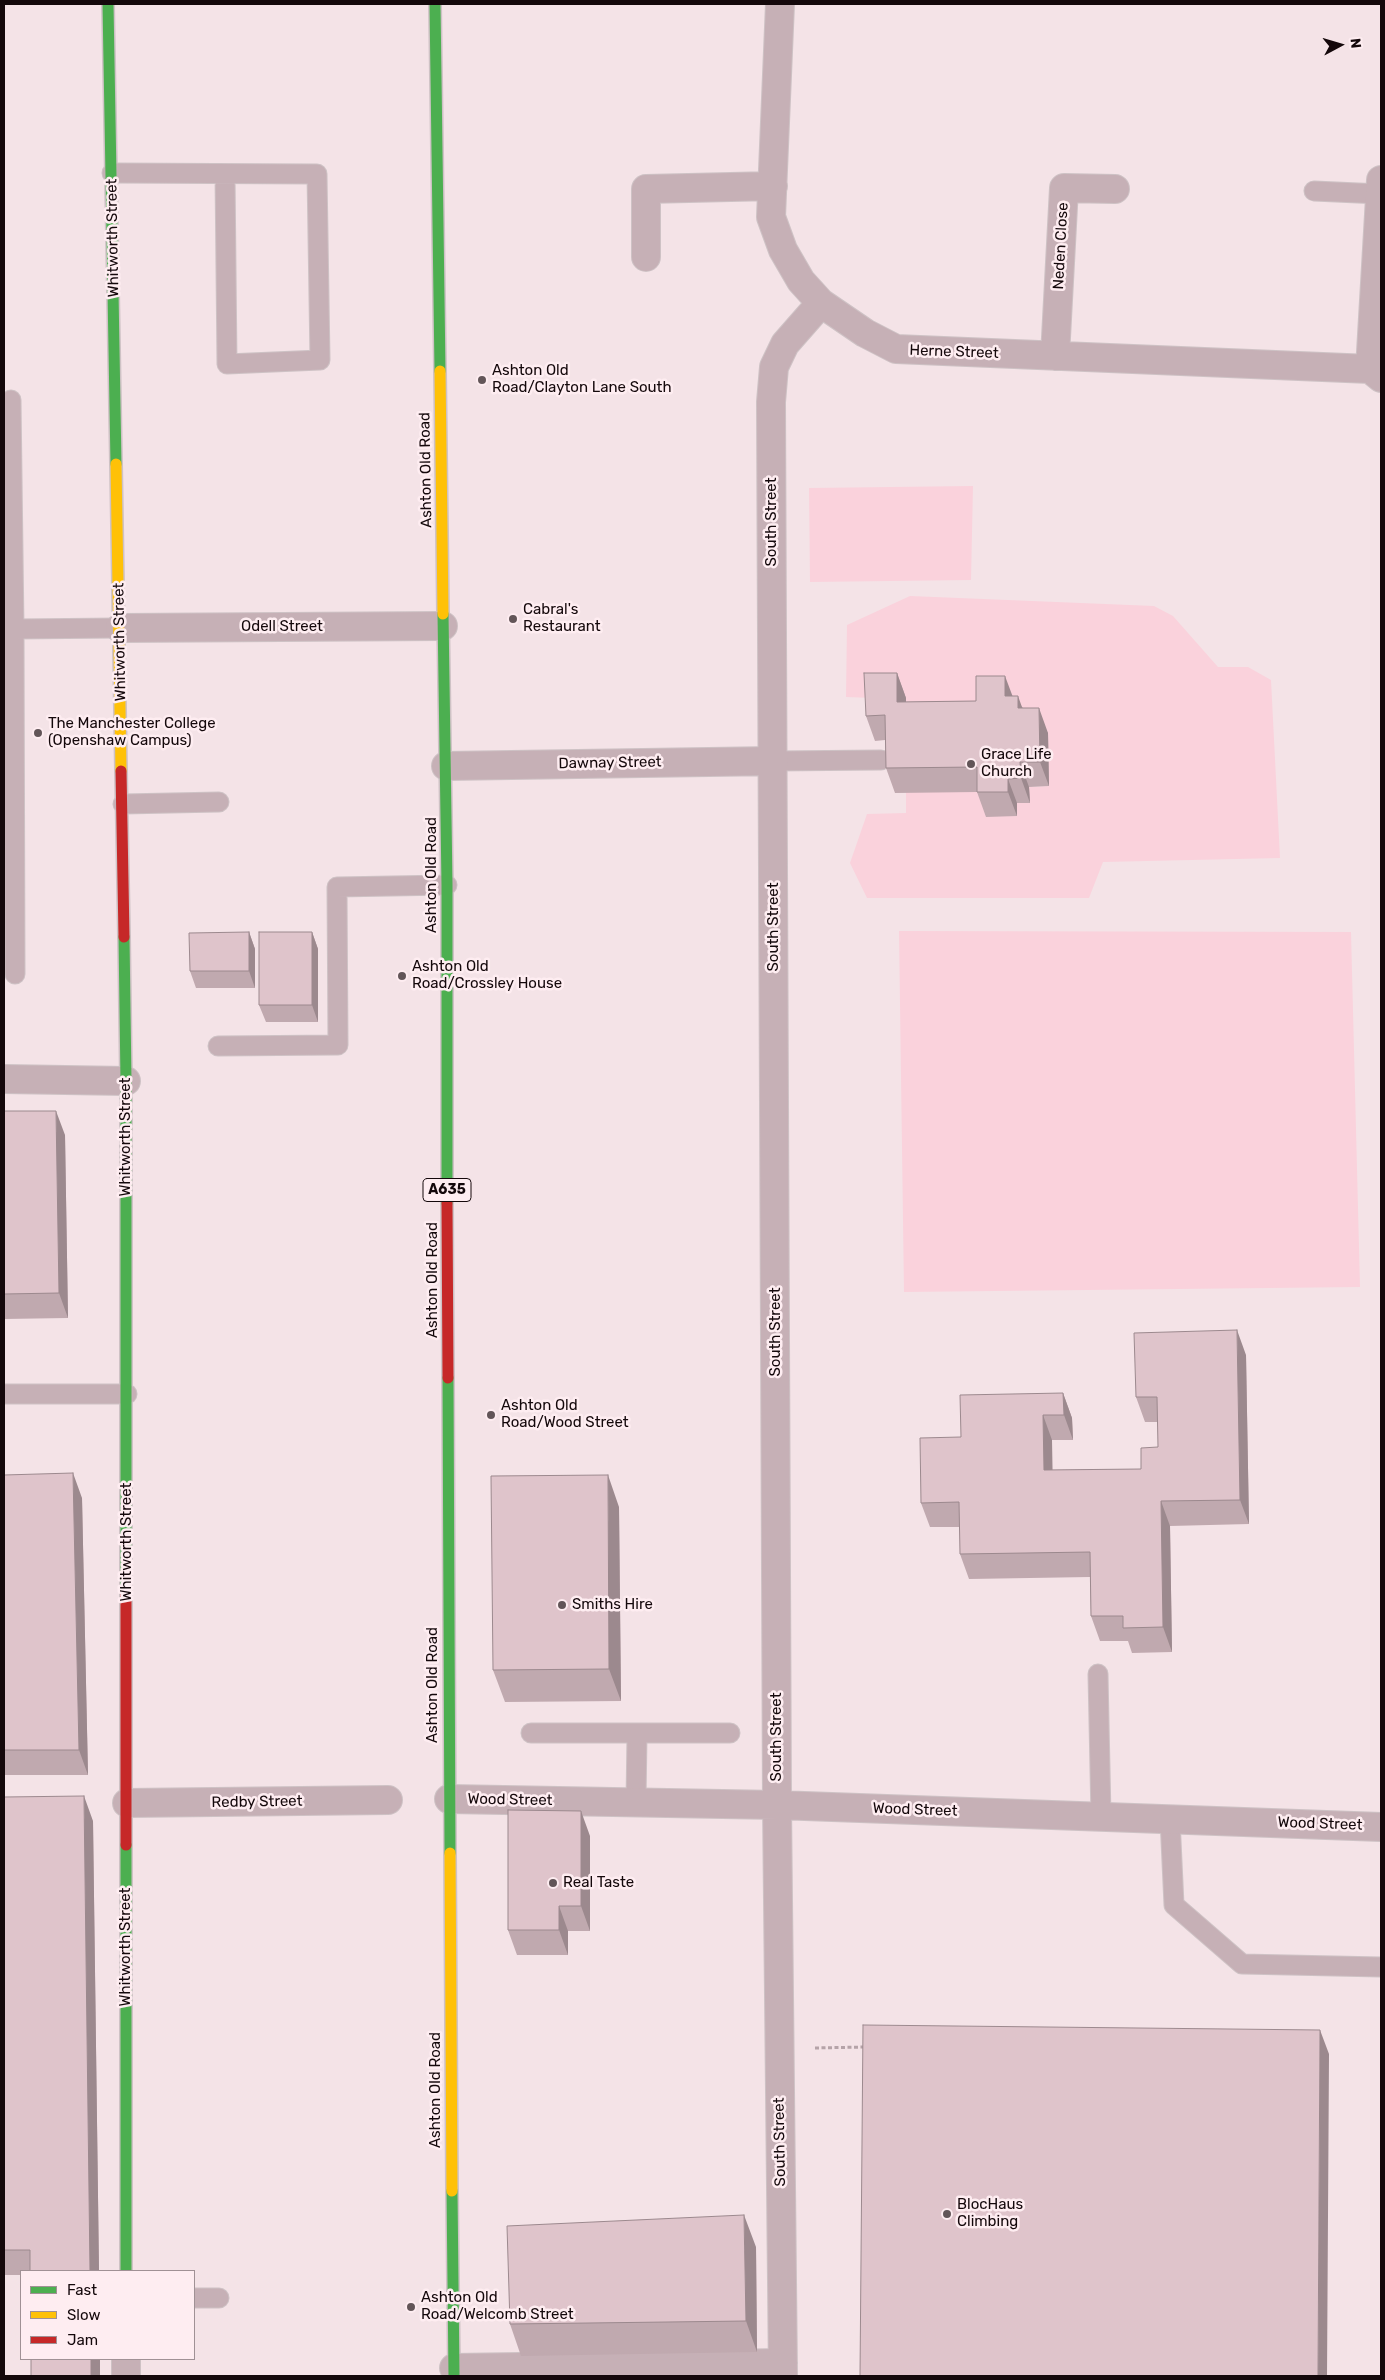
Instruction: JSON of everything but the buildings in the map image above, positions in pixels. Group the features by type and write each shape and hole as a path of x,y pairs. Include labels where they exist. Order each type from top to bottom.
{"main road":[{"name":"Whitworth Street","path":"108,4 120,628 126,1081 126,2270"},
{"name":"Ashton Old Road","path":"435,4 447,885 449,1799 454,2372"}],"street":[{"name":"Herne Street","path":"780,4 771,217 783,250 801,281 821,303 865,333 896,350 1056,356 1376,373"},
{"path":"646,257 646,189 773,186"},
{"path":"1376,373 1381,187"},
{"name":"Neden Close","path":"1056,356 1064,188 1115,189"},
{"name":"South Street","path":"783,2370 777,1805 771,402 774,367 785,344 821,303"},
{"name":"Odell Street","path":"120,628 443,626"},
{"name":"Dawnay Street","path":"446,766 774,761"},
{"path":"4,1079 126,1081"},
{"name":"Wood Street","path":"449,1799 777,1805 1381,1826"},
{"name":"Redby Street","path":"126,1803 388,1800"},
{"path":"126,2360 126,2376"},
{"path":"454,2372 783,2370"}],"lane":[{"path":"112,173 317,174 320,360 227,364 225,174"},
{"path":"1314,190 1381,187"},
{"path":"11,400 15,974"},
{"path":"14,629 120,628"},
{"path":"774,761 881,760"},
{"path":"122,804 219,802"},
{"path":"218,1046 338,1045 337,887 447,885"},
{"path":"4,1394 127,1394"},
{"path":"1098,1674 1101,1817"},
{"path":"531,1733 730,1733"},
{"path":"636,1802 637,1734"},
{"path":"1170,1819 1174,1905 1242,1964 1381,1967"},
{"path":"195,2298 220,2298"}],"path":[{"path":"779,2049 868,2047"}],"shaded area":[{"path":"973,486 971,580 810,582 809,488"},
{"path":"910,596 1154,606 1173,616 1218,667 1248,667 1271,680 1280,858 1103,862 1089,898 867,898 850,863 867,814 906,813 906,792 986,792 1016,816 1017,799 1029,787 1049,786 985,726 873,698 846,697 847,625"},
{"path":"899,931 1351,932 1360,1287 904,1292"}],"traffic: fast":[{"path":"108,4 116,464"},
{"path":"435,4 440,371"},
{"path":"443,614 447,885 447,1203"},
{"path":"124,937 126,1081 126,1587"},
{"path":"448,1378 450,1853"},
{"path":"126,1845 126,2270"},
{"path":"452,2191 454,2376"}],"traffic: slow":[{"path":"440,371 443,614"},
{"path":"116,464 121,771"},
{"path":"450,1853 452,2191"}],"traffic: jam":[{"path":"121,771 124,937"},
{"path":"447,1203 448,1378"},
{"path":"126,1587 126,1845"}],"place":[{"name":"Ashton Old Road/Clayton Lane South","path":"482,380"},
{"name":"Cabral's Restaurant","path":"513,619"},
{"name":"The Manchester College (Openshaw Campus)","path":"38,733"},
{"name":"Grace Life Church","path":"971,764"},
{"name":"Ashton Old Road/Crossley House","path":"402,976"},
{"name":"Ashton Old Road/Wood Street","path":"491,1415"},
{"name":"Smiths Hire","path":"562,1605"},
{"name":"Real Taste","path":"553,1883"},
{"name":"BlocHaus Climbing","path":"947,2214"},
{"name":"Ashton Old Road/Welcomb Street","path":"411,2307"}]}
